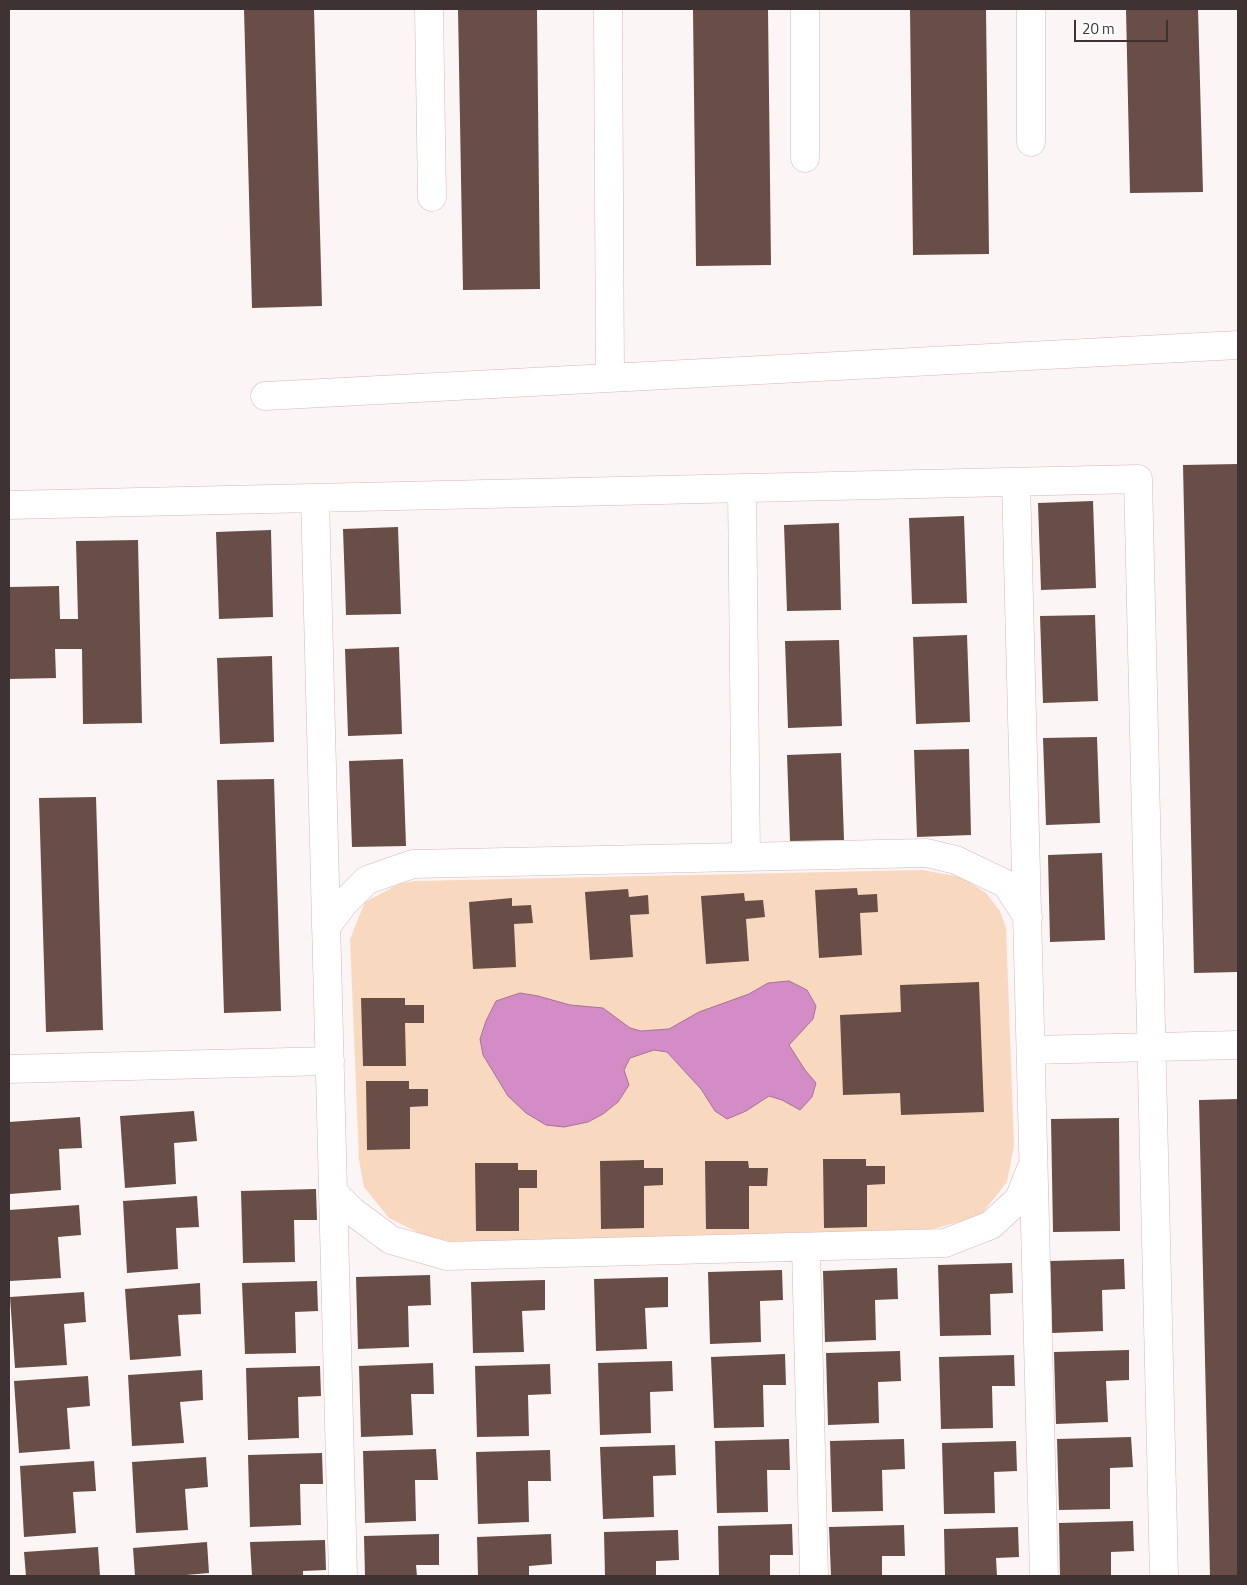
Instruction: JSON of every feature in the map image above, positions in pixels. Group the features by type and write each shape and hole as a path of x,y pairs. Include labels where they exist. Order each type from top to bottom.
{"street":[{"path":"428,9 432,197"},
{"path":"608,9 610,378"},
{"path":"804,158 805,9"},
{"path":"1031,9 1031,142"},
{"path":"265,396 1238,345"},
{"path":"9,505 1138,480 1164,1576"},
{"path":"1016,482 1044,1576"},
{"path":"742,488 746,857"},
{"path":"315,498 343,1576"},
{"path":"326,927 344,903 367,880 412,864 927,853 956,860 1006,884 1028,917"},
{"path":"1031,1050 1238,1045"},
{"path":"9,1069 330,1061"},
{"path":"333,1192 352,1210 391,1240 447,1256 945,1244 991,1225 1019,1199 1034,1160"},
{"path":"806,1247 814,1576"}],"shaded area":[{"path":"922,870 961,877 986,893 1000,911 1006,928 1014,1146 1007,1182 980,1216 933,1229 454,1242 425,1236 389,1218 364,1187 359,1160 350,939 365,902 399,884 414,881"},
{"path":"789,981 807,990 816,1006 813,1019 789,1045 816,1083 812,1097 800,1110 782,1100 769,1096 746,1111 727,1119 715,1111 701,1089 667,1052 654,1050 630,1058 624,1070 629,1085 618,1102 603,1114 588,1122 564,1127 546,1125 526,1113 508,1096 483,1055 480,1039 496,1001 520,993 570,1005 603,1008 630,1028 641,1031 669,1029 699,1012 749,994 768,983"}],"building":[{"path":"244,9 314,9 322,306 252,308"},
{"path":"458,9 537,9 540,289 463,290"},
{"path":"693,9 768,9 771,265 696,266"},
{"path":"910,9 986,9 989,254 913,255"},
{"path":"1126,9 1198,9 1203,192 1130,193"},
{"path":"1238,464 1238,972 1194,973 1183,465"},
{"path":"1093,501 1096,588 1041,590 1038,503"},
{"path":"964,516 967,603 912,604 909,518"},
{"path":"839,523 841,610 787,611 784,525"},
{"path":"398,527 401,614 346,615 343,529"},
{"path":"271,530 273,617 219,619 216,532"},
{"path":"138,540 142,723 83,724 82,649 55,649 56,678 9,679 9,587 59,586 60,619 78,619 76,541"},
{"path":"1095,615 1098,701 1043,703 1040,616"},
{"path":"967,635 970,722 916,724 913,637"},
{"path":"839,640 842,726 788,728 785,641"},
{"path":"399,647 402,734 348,736 345,649"},
{"path":"272,656 274,742 220,744 217,658"},
{"path":"1097,737 1100,823 1046,825 1043,738"},
{"path":"969,749 971,835 917,837 914,750"},
{"path":"841,753 844,840 790,841 787,755"},
{"path":"403,759 406,846 352,847 349,761"},
{"path":"274,779 281,1011 224,1013 217,780"},
{"path":"96,797 103,1030 46,1032 39,798"},
{"path":"1102,853 1105,940 1050,942 1048,855"},
{"path":"857,888 858,895 877,894 878,912 860,913 862,955 819,958 815,890"},
{"path":"628,889 629,897 648,895 649,914 630,915 633,957 590,960 585,892"},
{"path":"744,893 745,901 763,900 765,917 746,919 749,961 706,964 701,896"},
{"path":"512,898 512,906 531,905 533,923 514,924 516,967 473,969 469,902"},
{"path":"979,982 984,1112 901,1115 900,1093 843,1095 840,1015 901,1012 900,985"},
{"path":"361,998 405,998 405,1005 424,1005 424,1023 405,1023 406,1066 363,1066"},
{"path":"366,1081 409,1081 409,1089 428,1089 428,1106 410,1107 410,1149 367,1150"},
{"path":"1238,1099 1238,1576 1210,1576 1199,1100"},
{"path":"194,1111 197,1141 174,1143 176,1184 125,1188 120,1116"},
{"path":"80,1117 82,1148 59,1149 61,1190 10,1194 9,1122"},
{"path":"1119,1118 1120,1231 1053,1232 1051,1119"},
{"path":"823,1159 866,1159 866,1166 885,1166 885,1184 867,1185 867,1227 824,1228"},
{"path":"644,1160 644,1168 663,1168 663,1185 644,1186 644,1228 601,1229 600,1161"},
{"path":"705,1161 748,1161 749,1168 768,1168 767,1186 749,1186 749,1229 706,1229"},
{"path":"475,1163 518,1163 518,1170 537,1170 537,1188 519,1188 519,1231 476,1231"},
{"path":"316,1189 317,1220 294,1220 295,1262 243,1263 241,1191"},
{"path":"197,1196 199,1227 176,1228 178,1269 127,1273 123,1201"},
{"path":"79,1205 81,1235 58,1237 61,1278 10,1281 9,1210"},
{"path":"1124,1259 1125,1289 1102,1290 1103,1331 1052,1333 1050,1261"},
{"path":"1012,1263 1013,1293 990,1294 991,1335 940,1336 938,1265"},
{"path":"897,1268 898,1299 875,1300 876,1340 825,1342 823,1271"},
{"path":"782,1270 783,1300 760,1301 761,1342 710,1344 708,1272"},
{"path":"430,1275 431,1305 408,1306 409,1347 358,1349 356,1277"},
{"path":"668,1277 668,1307 645,1308 647,1349 596,1351 594,1279"},
{"path":"545,1280 545,1310 522,1311 524,1352 473,1353 471,1282"},
{"path":"317,1281 318,1311 295,1312 296,1353 245,1354 242,1283"},
{"path":"200,1283 201,1314 178,1315 181,1356 130,1360 125,1289"},
{"path":"84,1292 86,1322 64,1324 67,1365 15,1368 10,1297"},
{"path":"1129,1350 1129,1380 1106,1381 1108,1422 1056,1424 1054,1352"},
{"path":"900,1351 901,1381 878,1382 879,1423 828,1425 826,1353"},
{"path":"785,1354 786,1385 763,1385 764,1427 714,1428 711,1357"},
{"path":"1014,1355 1015,1386 992,1386 993,1428 941,1429 939,1357"},
{"path":"672,1361 673,1391 650,1392 651,1433 600,1435 598,1363"},
{"path":"433,1363 434,1394 411,1394 413,1435 361,1437 359,1366"},
{"path":"550,1364 551,1394 528,1395 529,1436 477,1437 475,1366"},
{"path":"320,1366 321,1396 298,1397 299,1438 248,1440 246,1368"},
{"path":"202,1370 203,1400 180,1402 184,1443 132,1446 128,1375"},
{"path":"88,1376 90,1406 67,1408 70,1449 19,1453 14,1381"},
{"path":"1131,1437 1133,1467 1110,1468 1110,1509 1059,1510 1057,1439"},
{"path":"789,1439 790,1470 767,1470 768,1512 717,1513 715,1441"},
{"path":"904,1439 905,1469 882,1470 883,1511 832,1512 830,1441"},
{"path":"1016,1441 1017,1471 994,1472 995,1513 944,1514 942,1443"},
{"path":"675,1445 676,1475 653,1476 654,1517 603,1519 600,1447"},
{"path":"436,1449 438,1480 415,1480 416,1521 365,1523 363,1451"},
{"path":"550,1450 551,1481 528,1481 529,1522 478,1524 476,1452"},
{"path":"322,1453 323,1484 300,1484 301,1525 250,1527 248,1455"},
{"path":"206,1457 208,1487 185,1489 188,1530 136,1533 132,1462"},
{"path":"94,1461 96,1491 73,1492 76,1533 24,1537 20,1466"},
{"path":"1133,1521 1134,1551 1111,1552 1111,1576 1060,1576 1059,1523"},
{"path":"792,1524 793,1555 770,1555 770,1576 719,1576 718,1526"},
{"path":"904,1525 905,1556 882,1556 882,1576 831,1576 829,1527"},
{"path":"1018,1527 1019,1557 996,1558 997,1576 945,1576 944,1529"},
{"path":"678,1530 679,1560 656,1561 656,1576 605,1576 604,1532"},
{"path":"439,1534 439,1565 416,1565 417,1576 365,1576 364,1536"},
{"path":"551,1534 552,1564 529,1566 529,1576 478,1576 477,1537"},
{"path":"325,1540 326,1570 303,1571 303,1576 252,1576 250,1542"},
{"path":"207,1542 209,1573 186,1576 135,1576 133,1548"},
{"path":"98,1547 100,1576 26,1576 24,1552"}]}
